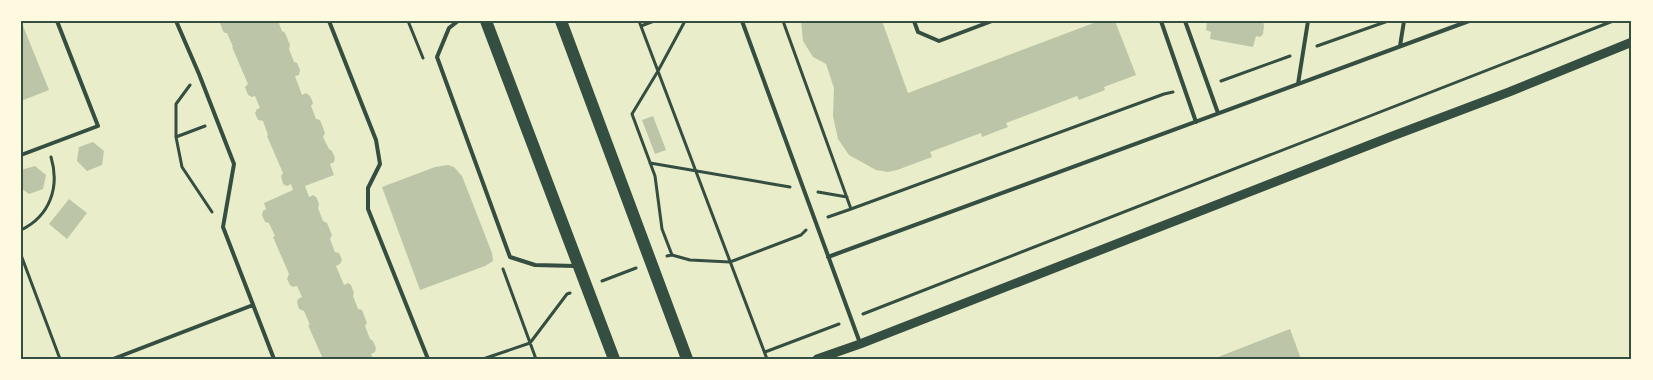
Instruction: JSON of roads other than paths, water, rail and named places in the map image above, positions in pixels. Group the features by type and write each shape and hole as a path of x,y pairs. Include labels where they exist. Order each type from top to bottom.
{"main road":[{"path":"486,21 614,359"},
{"path":"561,21 687,359"},
{"path":"677,359 680,352 679,338"}],"street":[{"path":"817,359 860,344 1390,136 1509,92 1632,42"}],"lane":[{"path":"21,155 98,126 57,21"},
{"path":"176,21 234,164 223,227 274,359"},
{"path":"329,21 376,140 380,164 368,188 368,209 428,359"},
{"path":"458,21 449,28 436,57 510,257 535,265 579,266"},
{"path":"742,21 860,344"},
{"path":"914,21 918,32 938,42 992,21"},
{"path":"1161,21 1196,122"},
{"path":"1185,21 1218,114"},
{"path":"1298,84 1308,21"},
{"path":"1400,46 1404,21"},
{"path":"828,257 1469,21"},
{"path":"113,359 253,305"}]}
